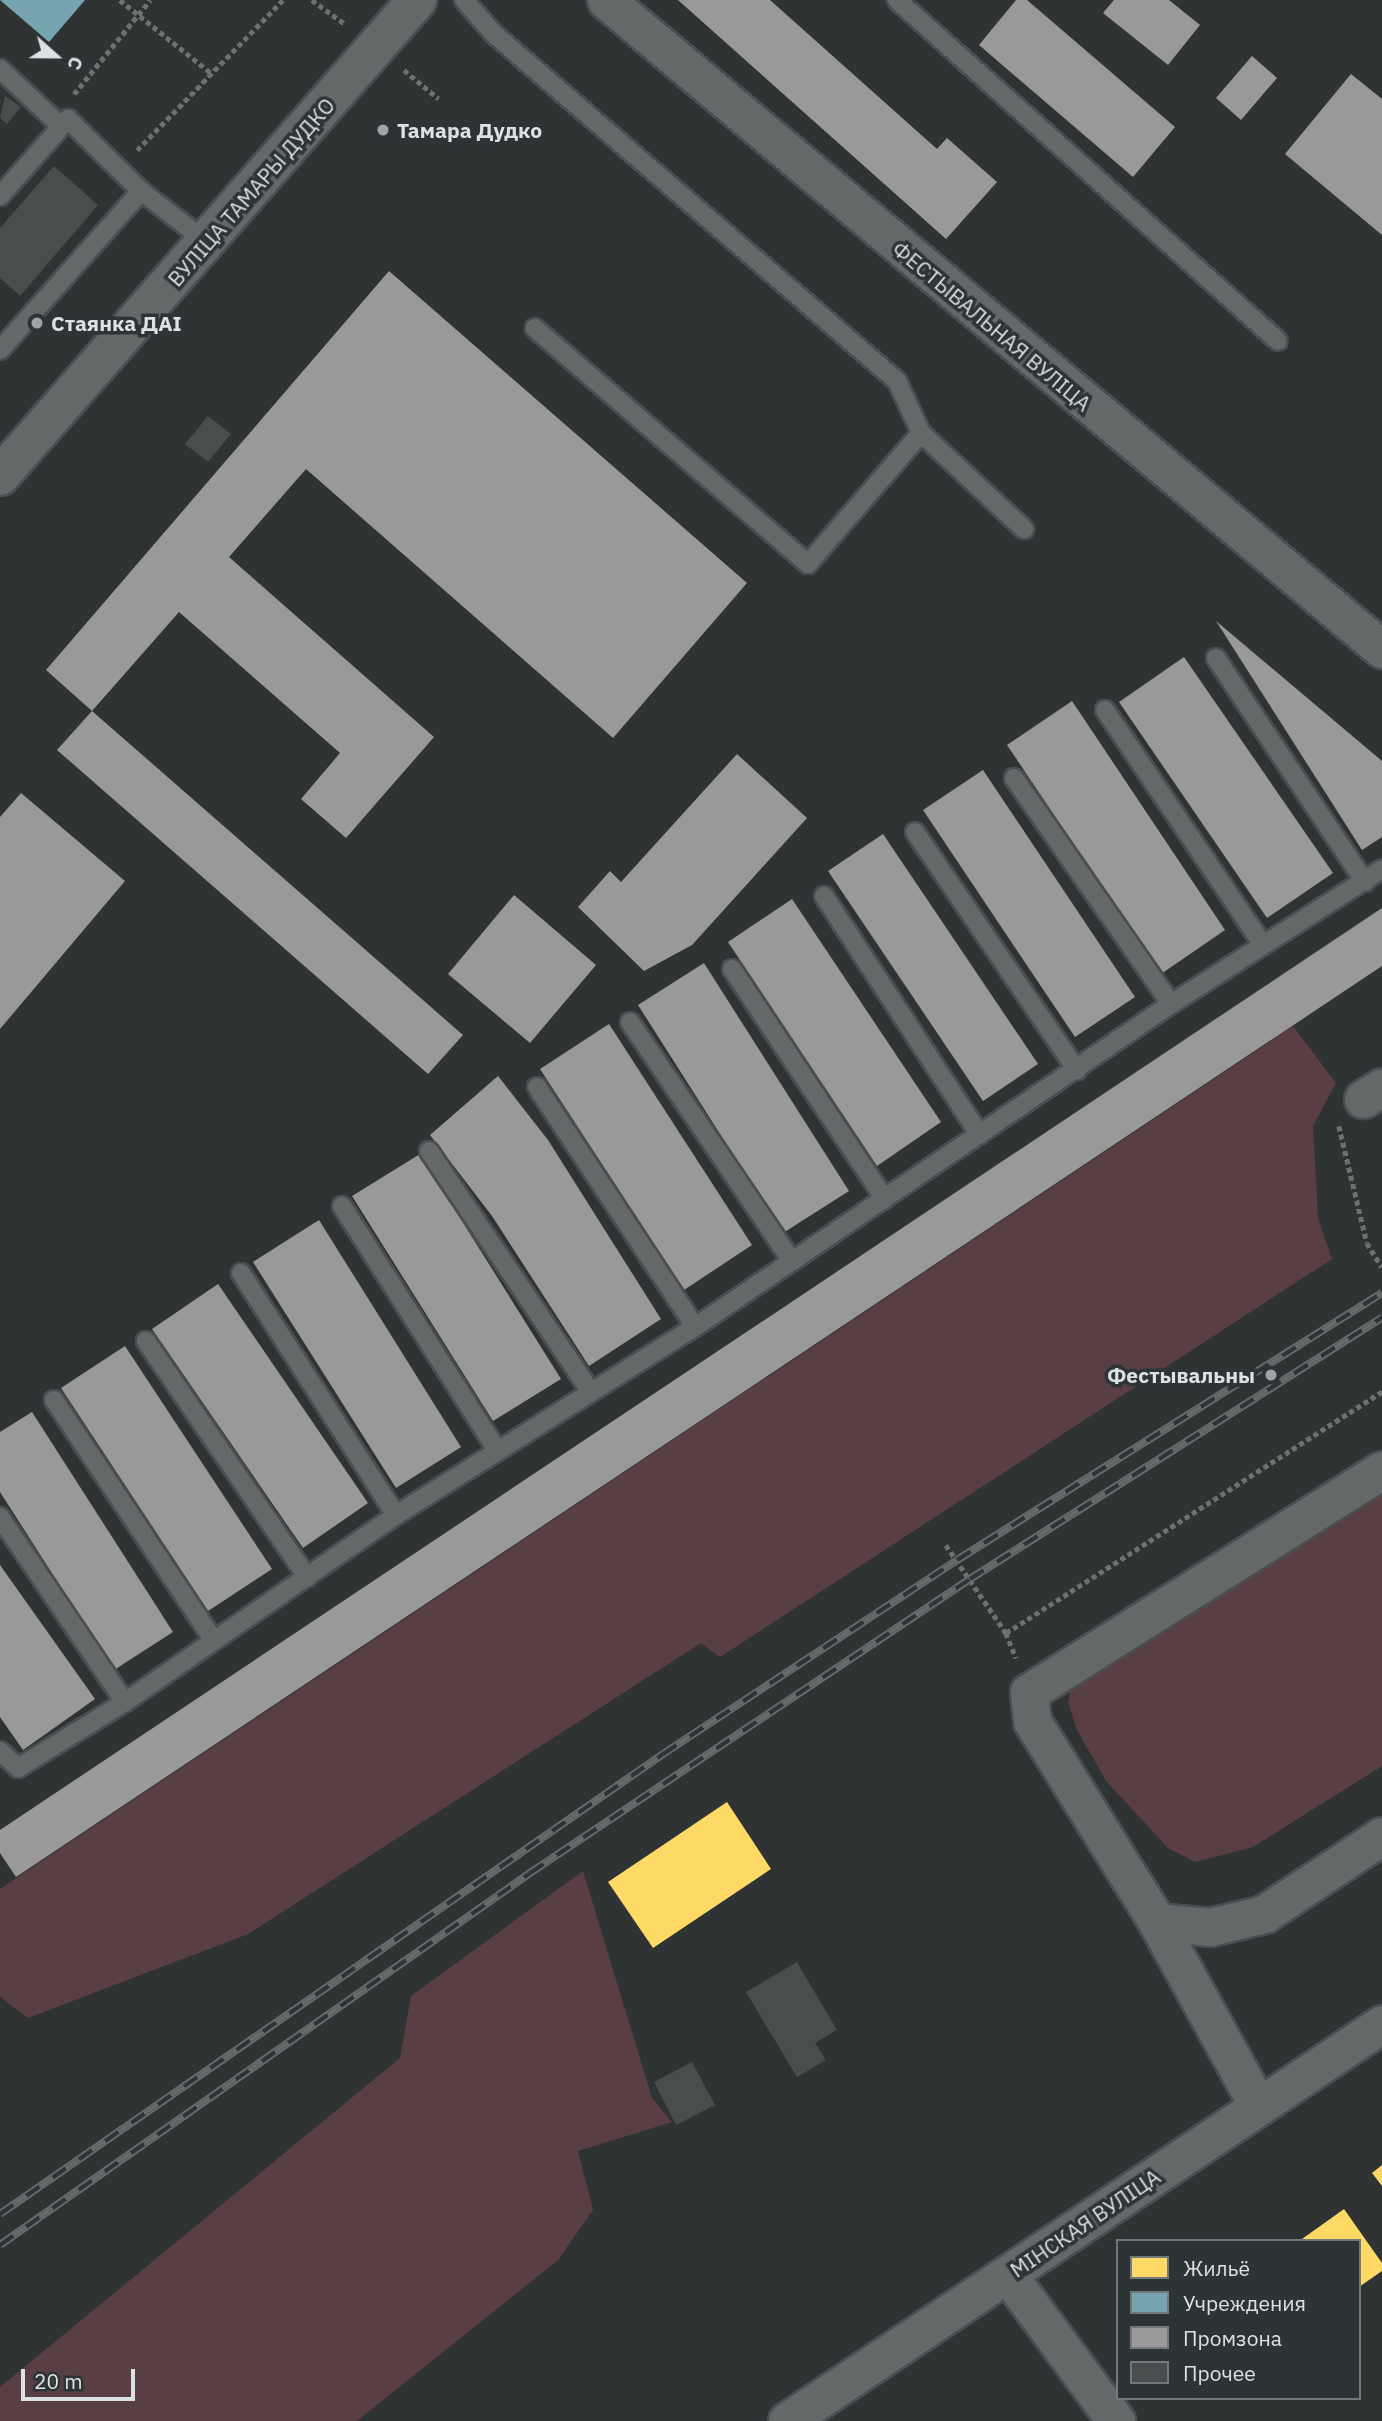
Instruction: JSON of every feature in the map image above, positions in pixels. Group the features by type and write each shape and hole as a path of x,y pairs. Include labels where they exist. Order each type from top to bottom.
{"street":[{"name":"ВУЛІЦА ТАМАРЫ ДУДКО","path":"4,462 208,243 417,0"},
{"name":"ФЕСТЫВАЛЬНАЯ ВУЛІЦА","path":"606,0 1382,649"},
{"path":"1258,2106 1157,1922 1032,1721 1029,1692 1382,1470"},
{"path":"1157,1922 1210,1927 1265,1914 1382,1836"},
{"name":"МІНСКАЯ ВУЛІЦА","path":"786,2421 1382,2024"},
{"path":"1008,2275 1116,2421"}],"lane":[{"path":"464,0 494,34 897,381 921,433 1024,530"},
{"path":"897,0 1278,341"},
{"path":"0,69 65,122 141,191 208,243"},
{"path":"0,196 65,122"},
{"path":"0,350 141,191"},
{"path":"535,328 808,564 921,433"},
{"path":"1216,658 1365,882"},
{"path":"1105,710 1263,945"},
{"path":"1014,778 1171,1004"},
{"path":"915,832 1077,1070"},
{"path":"0,1751 18,1768 125,1702 396,1515 695,1327 1171,1004 1382,869"},
{"path":"824,896 980,1135"},
{"path":"732,970 885,1199"},
{"path":"631,1022 791,1260"},
{"path":"537,1087 695,1327"},
{"path":"429,1151 590,1391"},
{"path":"342,1206 497,1450"},
{"path":"242,1273 396,1515"},
{"path":"146,1341 307,1577"},
{"path":"54,1400 213,1639"},
{"path":"0,1517 125,1702"}],"path":[{"path":"120,0 211,73"},
{"path":"65,122 75,89 150,0"},
{"path":"119,169 283,0"},
{"path":"1373,1093 1345,1109 1336,1132 1367,1243 1382,1267"},
{"path":"946,1545 1006,1633 1382,1392"}],"shaded area":[{"path":"1293,1026 1336,1083 1313,1126 1318,1218 1332,1259 720,1657 701,1643 248,1934 28,2018 0,1997 0,1889"},
{"path":"1382,1496 1382,1766 1253,1847 1195,1862 1168,1848 1106,1781 1077,1730 1068,1702 1075,1673"},
{"path":"583,1871 652,2098 672,2122 578,2151 593,2210 558,2260 357,2421 0,2421 0,2387 400,2058 411,1996"}],"building: Жильё":[{"path":"727,1802 771,1869 653,1948 608,1882"},
{"path":"1382,2165 1382,2186 1372,2173"},
{"path":"1344,2209 1382,2263 1382,2271 1361,2286 1361,2239 1302,2239"}],"building: Учреждения":[{"path":"0,0 85,0 49,42"}],"building: Промзона":[{"path":"678,0 770,0 937,149 947,138 997,182 946,239"},
{"path":"1016,0 1027,0 1175,127 1133,177 979,45"},
{"path":"1114,0 1169,0 1200,25 1168,65 1103,13"},
{"path":"1252,56 1277,78 1241,120 1216,98"},
{"path":"1351,74 1382,99 1382,235 1285,154"},
{"path":"389,271 747,583 613,738 306,469 229,557 434,737 346,838 301,799 340,753 179,612 92,711 46,670"},
{"path":"1216,621 1382,761 1382,837 1362,850"},
{"path":"1184,657 1333,873 1267,918 1119,702"},
{"path":"1072,701 1225,930 1161,974 1007,745"},
{"path":"92,711 463,1035 428,1074 57,750"},
{"path":"737,754 807,818 692,945 644,971 578,907 610,871 621,882"},
{"path":"983,770 1135,997 1075,1037 923,810"},
{"path":"21,793 125,881 0,1029 0,817"},
{"path":"883,834 1038,1064 983,1101 828,871"},
{"path":"514,895 596,965 530,1043 448,974"},
{"path":"792,899 941,1122 877,1166 728,942"},
{"path":"1382,908 1382,966 16,1877 0,1853 0,1830"},
{"path":"704,963 849,1191 783,1233 638,1005"},
{"path":"609,1024 752,1245 684,1290 540,1069"},
{"path":"498,1076 548,1140 661,1319 589,1366 492,1216 430,1135"},
{"path":"420,1154 561,1379 493,1421 352,1196"},
{"path":"319,1220 461,1447 396,1488 253,1262"},
{"path":"218,1284 368,1503 303,1548 152,1329"},
{"path":"125,1346 272,1569 208,1611 61,1388"},
{"path":"32,1412 173,1632 114,1670 0,1492 0,1432"},
{"path":"0,1565 95,1699 23,1750 0,1717"}],"building: Прочее":[{"path":"5,96 21,107 7,124 0,118"},
{"path":"54,166 98,205 20,296 0,278 0,228"},
{"path":"208,416 231,434 208,462 185,444"},
{"path":"797,1962 837,2030 815,2043 826,2060 797,2077 746,1992"},
{"path":"692,2062 715,2105 676,2125 654,2082"}],"railway":[{"path":"0,2214 663,1754 957,1560 1382,1293"},
{"path":"0,2245 530,1873 970,1579 1382,1318"}],"place":[{"name":"Тамара Дудко","path":"383,130"},
{"name":"Стаянка ДАІ","path":"37,323"},
{"name":"Фестывальны","path":"1271,1375"}]}
